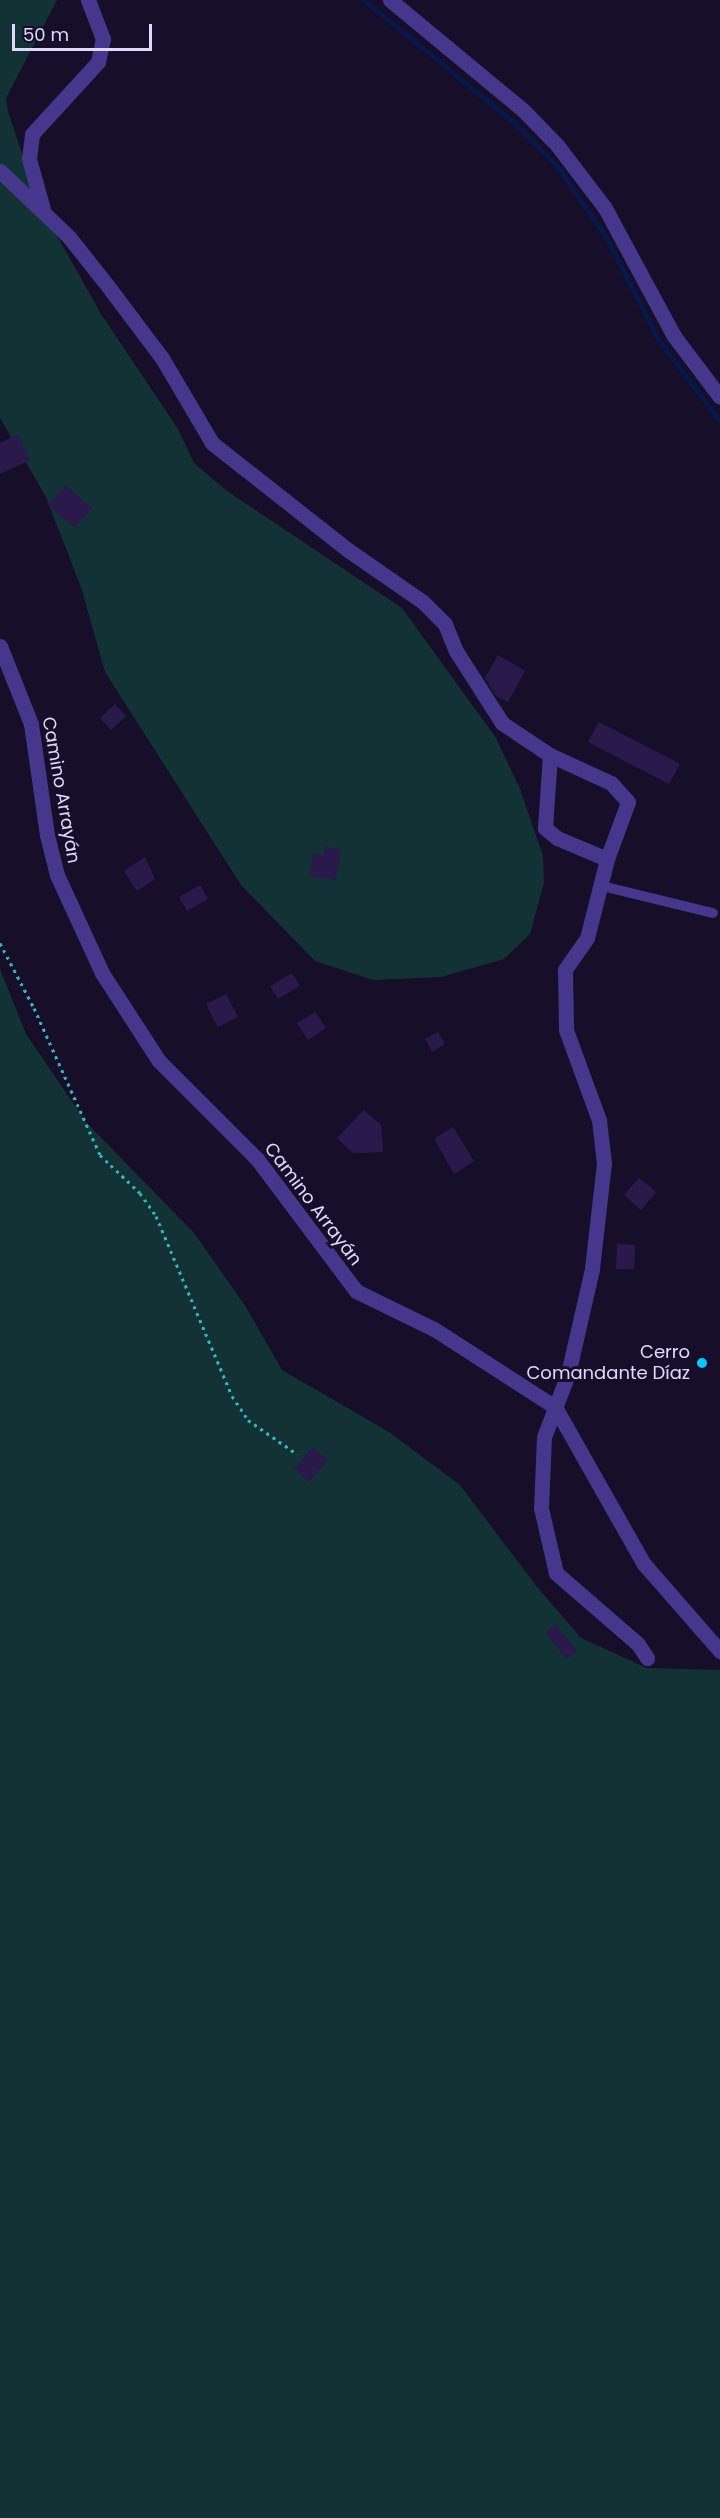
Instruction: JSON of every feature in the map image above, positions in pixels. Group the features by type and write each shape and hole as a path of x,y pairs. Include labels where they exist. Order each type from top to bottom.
{"street":[{"path":"44,212 29,159 32,134 98,62 103,39 88,0"},
{"path":"390,0 523,111 557,145 605,208 674,336 720,397"},
{"path":"0,171 69,237 162,358 212,443 348,550 423,602 445,624 456,651 502,723 550,755 611,783 628,802 607,859 602,886 586,938 565,970 566,1030 599,1120 604,1163 592,1269 568,1374 544,1437 541,1508 556,1573 638,1644 647,1658"},
{"name":"Camino Arrayán","path":"0,646 32,724 47,835 57,874 102,973 159,1061 257,1159 356,1291 434,1329 555,1407 644,1564 720,1651"},
{"path":"550,755 545,828 557,838 607,859"}],"lane":[{"path":"602,886 713,913"}],"path":[{"path":"0,943 100,1155 140,1193 156,1216 232,1396 248,1420 297,1454"}],"green space":[{"path":"0,0 57,0 6,98 8,111 38,202 101,314 178,429 194,463 227,491 402,608 496,738 520,789 543,856 544,883 530,934 504,959 441,977 373,980 315,961 241,885 105,672 82,590 46,497 0,418"},
{"path":"0,969 26,1034 86,1122 194,1233 246,1307 282,1370 389,1432 460,1485 537,1587 581,1638 647,1668 720,1670 720,2518 0,2518"}],"building":[{"path":"18,434 30,460 0,474 0,443"},
{"path":"65,485 92,508 75,528 48,505"},
{"path":"498,655 525,671 508,702 496,696 485,678"},
{"path":"115,704 126,716 111,730 100,718"},
{"path":"599,722 680,764 669,784 588,742"},
{"path":"325,847 341,849 336,880 309,876 313,854 323,855"},
{"path":"145,857 155,879 137,891 124,871"},
{"path":"200,885 208,899 187,911 179,897"},
{"path":"292,973 300,986 278,999 270,986"},
{"path":"226,994 238,1017 218,1027 206,1004"},
{"path":"315,1012 326,1028 308,1040 297,1023"},
{"path":"438,1032 445,1044 432,1052 425,1039"},
{"path":"364,1110 381,1125 383,1152 353,1153 337,1138"},
{"path":"453,1127 474,1161 454,1174 434,1139"},
{"path":"639,1178 656,1192 641,1210 624,1195"},
{"path":"617,1244 635,1245 634,1269 616,1269"},
{"path":"312,1447 328,1460 309,1482 294,1469"},
{"path":"556,1624 577,1651 566,1659 545,1633"}],"waterway":[{"path":"364,0 515,123 557,166 606,237 658,339 720,421"}],"place":[{"name":"Cerro Comandante Díaz","path":"702,1363"}]}
